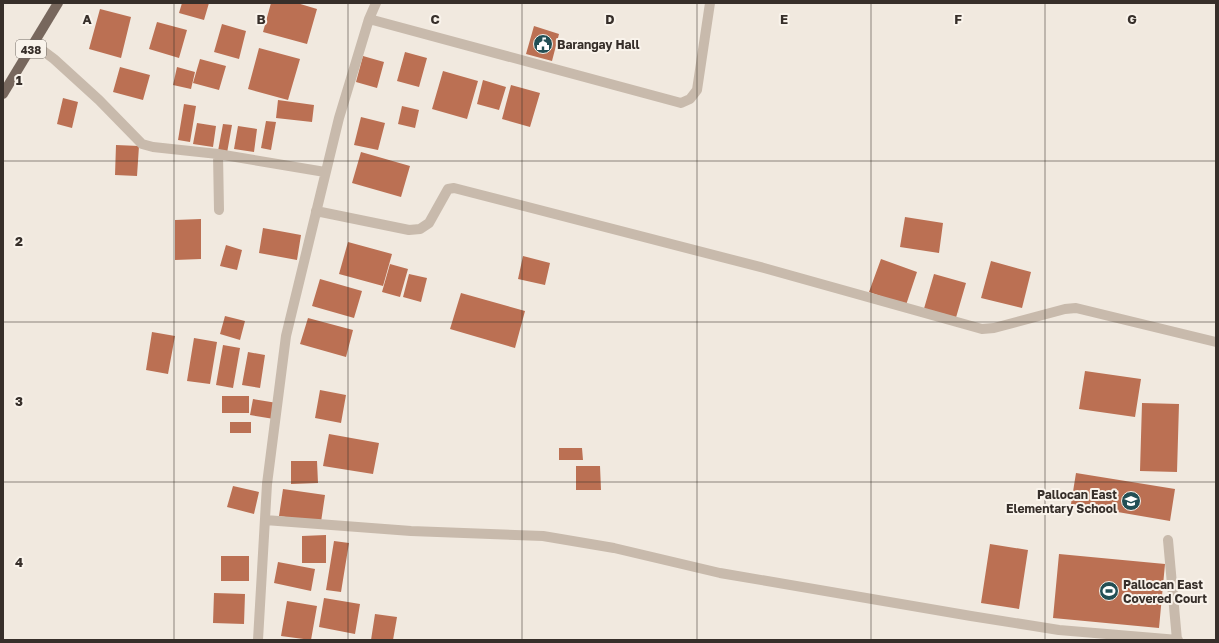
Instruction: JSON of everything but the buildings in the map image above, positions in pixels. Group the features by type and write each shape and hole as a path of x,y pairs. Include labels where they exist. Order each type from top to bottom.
{"main road":[{"name":"438","path":"3,94 58,3"}],"street":[{"path":"258,640 268,484 286,336 339,118 369,19 376,3"},
{"path":"369,19 681,103 690,99 697,90 710,3"},
{"path":"34,44 54,59 99,100 142,144 153,147 218,154 325,172"},
{"path":"218,154 219,210"},
{"path":"316,211 409,230 420,229 430,224 448,189 454,188 764,268 982,329 994,328 1066,309 1076,308 1216,342"},
{"path":"265,520 411,531 543,536 614,548 720,573 971,616 1059,630 1178,640 1168,540"}],"place":[{"name":"Barangay Hall","path":"543,44"},
{"name":"Pallocan East Elementary School","path":"1131,501"},
{"name":"Pallocan East Covered Court","path":"1109,591"}]}
